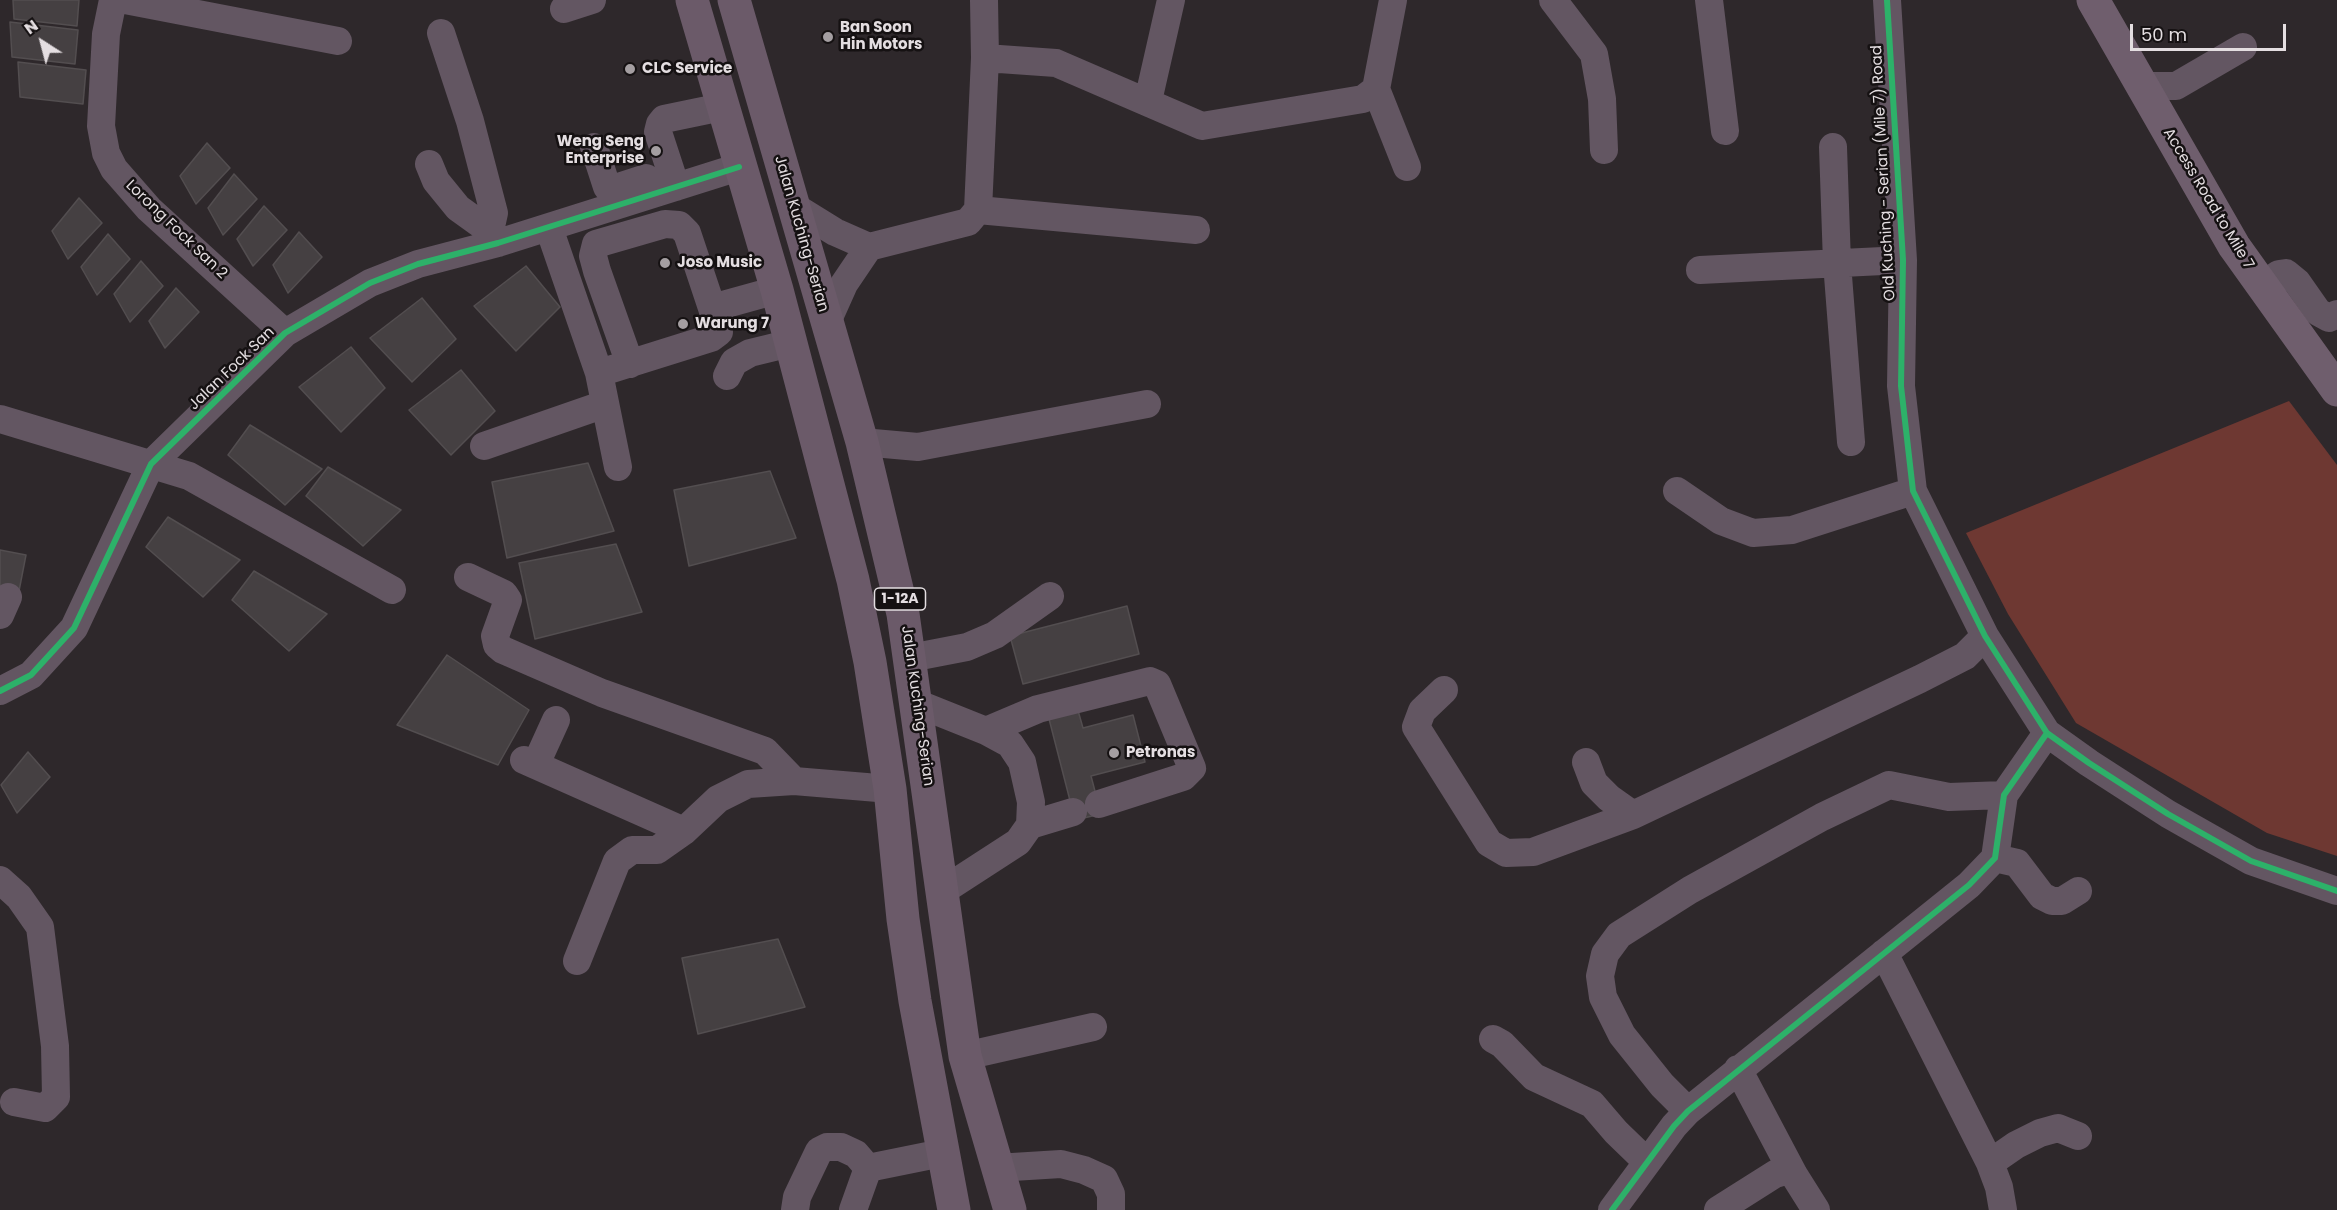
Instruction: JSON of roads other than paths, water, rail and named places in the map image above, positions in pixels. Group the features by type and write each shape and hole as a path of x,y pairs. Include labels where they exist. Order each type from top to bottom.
{"highway":[{"path":"692,0 777,290 853,580 870,662 890,789 903,919 942,1154 954,1210"},
{"name":"Jalan Kuching-Serian","path":"734,0 862,442 903,614 944,890 965,1056 1010,1210"}],"main road":[{"name":"Access Road to Mile 7","path":"2093,0 2140,86 2261,286 2337,390"}],"street":[{"name":"Lorong Fock San 2","path":"113,0 106,34 101,126 106,153 114,169 149,209 285,333"},
{"path":"125,0 338,41"},
{"path":"564,9 592,0"},
{"path":"793,206 835,232 869,247 968,222 978,210 985,58 984,0"},
{"path":"1148,101 1171,0"},
{"path":"1393,0 1376,89 1407,167"},
{"path":"1553,0 1594,54 1602,99 1604,150"},
{"path":"1709,0 1725,131"},
{"name":"Old Kuching - Serian (Mile 7) Road","path":"1887,0 1903,260 1901,386 1913,491 1985,636 2047,733 2089,764 2168,814 2251,861 2337,891"},
{"path":"441,33 470,121 494,213 494,237"},
{"path":"2140,86 2176,86 2244,47"},
{"path":"985,58 1056,63 1202,126 1364,99 1376,89"},
{"path":"594,147 604,182 612,189 673,179 658,132 660,124 664,119 722,107"},
{"path":"1833,147 1837,263 1851,442"},
{"path":"429,164 436,181 458,208 494,237"},
{"name":"Jalan Fock San","path":"0,691 31,675 74,628 151,465 285,333 370,283 418,264 494,237 549,228 673,179 739,166"},
{"path":"978,210 1196,230"},
{"path":"599,374 711,338 719,332 687,233 679,225 665,224 596,244 593,256 597,271 630,364"},
{"path":"549,228 599,374 618,467"},
{"path":"827,322 844,284 869,247"},
{"path":"1700,270 1903,260"},
{"path":"2261,286 2279,274 2286,273 2297,282 2318,312 2329,318 2337,314"},
{"path":"712,308 777,290"},
{"path":"728,376 734,362 750,353 791,343"},
{"path":"484,446 605,404"},
{"path":"862,442 918,447 1147,404"},
{"path":"0,418 189,476 392,590"},
{"path":"1677,491 1721,521 1753,533 1792,530 1913,491"},
{"path":"468,577 504,594 508,600 495,636 497,645 504,650 602,693 765,751 794,781"},
{"path":"910,657 967,647 995,635 1050,596"},
{"path":"1444,690 1422,711 1416,727 1489,843 1506,853 1533,852 1633,815 1920,680 1965,656 1985,636"},
{"path":"986,731 1038,709 1150,681 1157,684 1192,768 1183,777 1030,825"},
{"path":"916,703 986,731 1010,744 1022,762 1030,802 1030,825 1018,842 944,890"},
{"path":"556,720 530,762 684,831"},
{"path":"1612,1210 1674,1126 1689,1112 1738,1069 1969,885 1995,858 2004,795 2047,733"},
{"path":"1586,762 1594,783 1609,798 1633,815"},
{"path":"577,961 617,861 632,850 657,850 684,831 718,799 748,784 794,781 890,789"},
{"path":"1689,1112 1662,1084 1622,1035 1603,997 1600,976 1605,954 1619,935 1690,890 1822,817 1888,785 1949,797 2004,795"},
{"path":"1995,858 2017,863 2042,896 2052,901 2062,901 2078,891"},
{"path":"0,880 19,897 40,927 55,1046 56,1097 45,1108 14,1102"},
{"path":"1884,953 1990,1163 1999,1187 2003,1210"},
{"path":"965,1056 1093,1027"},
{"path":"1493,1039 1502,1044 1534,1077 1593,1104 1616,1132 1647,1162"},
{"path":"1738,1069 1794,1175 1816,1210"},
{"path":"1990,1163 2016,1145 2040,1133 2058,1128 2078,1136"},
{"path":"795,1210 797,1197 819,1151 828,1147 842,1147 856,1154 868,1168"},
{"path":"868,1168 942,1154"},
{"path":"996,1168 1061,1164 1084,1170 1104,1179 1111,1194 1111,1210"},
{"path":"853,1210 868,1168"},
{"path":"1718,1210 1775,1174 1785,1171 1794,1175"}],"place":[{"name":"Ban Soon Hin Motors","path":"828,37"},
{"name":"CLC Service","path":"630,69"},
{"name":"Weng Seng Enterprise","path":"656,151"},
{"name":"Joso Music","path":"665,263"},
{"name":"Warung 7","path":"683,324"},
{"name":"Petronas","path":"1114,753"}]}
